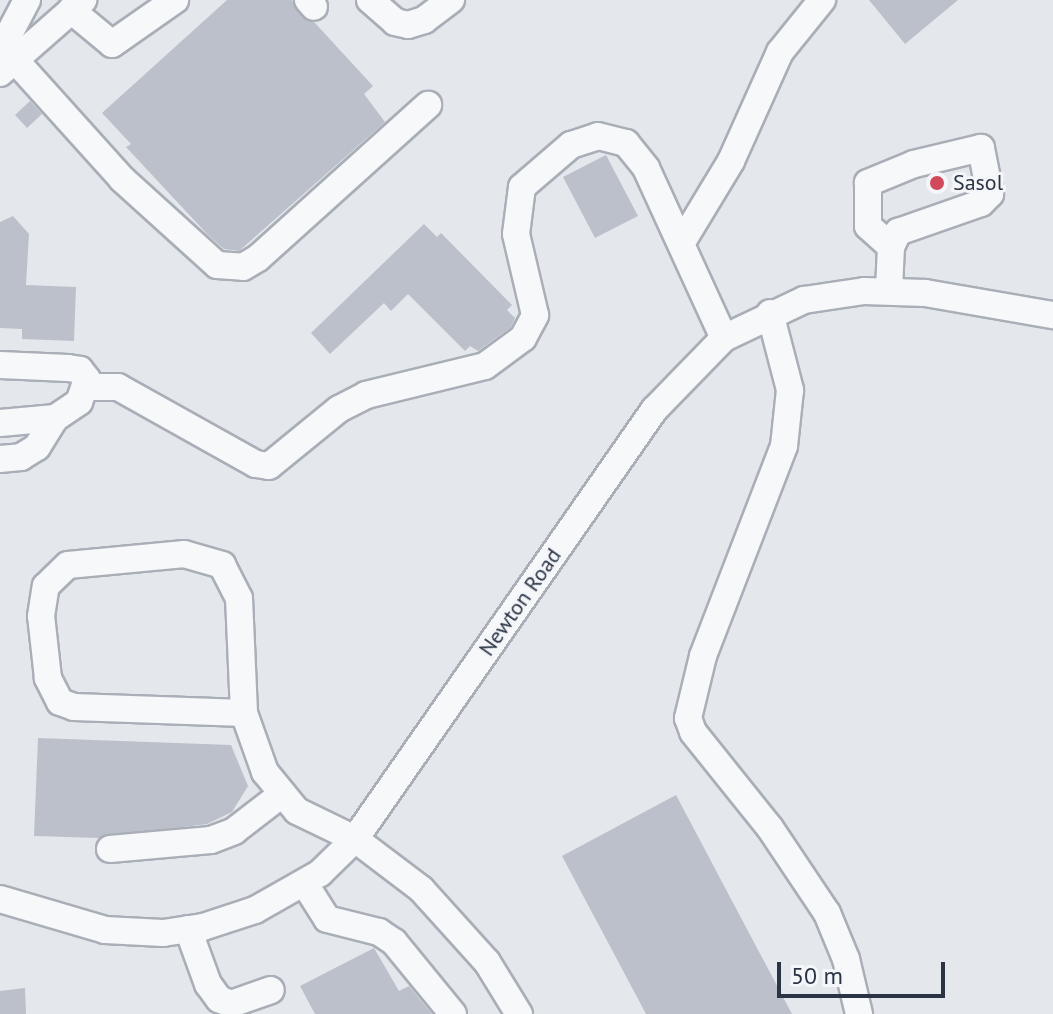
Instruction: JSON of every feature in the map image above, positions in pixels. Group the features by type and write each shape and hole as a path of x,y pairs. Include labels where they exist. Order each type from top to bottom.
{"lane":[{"path":"27,0 6,40 7,66 206,258 231,268 258,258 428,105"},
{"path":"7,66 77,5 112,44 175,0"},
{"path":"370,0 395,22 408,25 424,20 451,0"},
{"path":"682,242 718,188 780,52 822,0"},
{"path":"87,387 118,387 262,466 278,462 339,409 366,395 485,366 523,338 535,315 516,234 522,187 571,145 598,136 626,143 646,168 724,338"},
{"path":"889,289 894,237 908,226 986,199 990,188 981,148 914,164 868,183 868,226 891,247"},
{"name":"Newton Road","path":"0,899 105,930 188,929 255,910 305,884 355,839 654,410 724,338 770,313 804,300 889,289 1053,315"},
{"path":"770,313 790,390 786,435 777,471 703,656 688,718 827,913 846,959 859,1014"},
{"path":"0,365 80,370 86,374 87,387 71,409 55,418 28,453 0,459"},
{"path":"0,423 55,418"},
{"path":"244,713 74,707 60,702 48,678 41,616 46,586 68,565 184,554 222,565 239,598 244,713 265,772 282,794 314,821 355,839 421,889 487,962 519,1014"},
{"path":"110,849 211,840 234,831 282,794"},
{"path":"305,884 327,919 379,932 394,942 453,1014"},
{"path":"188,929 208,984 219,999 231,1004 271,990"}],"building":[{"path":"227,0 292,0 302,17 315,23 373,86 364,94 385,122 239,251 224,249 208,235 126,147 131,144 102,113"},
{"path":"869,0 958,0 905,44"},
{"path":"30,101 42,114 27,128 15,115"},
{"path":"606,155 638,216 595,238 563,177"},
{"path":"13,216 29,234 26,285 76,287 74,341 22,339 22,329 0,328 0,222"},
{"path":"424,224 437,237 441,233 512,305 507,310 515,318 511,327 478,351 470,346 465,351 408,294 391,311 384,303 330,354 311,333"},
{"path":"38,738 231,745 248,786 232,812 207,824 99,838 34,836"},
{"path":"676,795 792,1014 646,1014 562,856"},
{"path":"374,948 399,991 409,986 432,1014 315,1014 300,986"},
{"path":"25,988 26,1014 0,1014 0,991"}],"place":[{"name":"Sasol","path":"937,183"}]}
